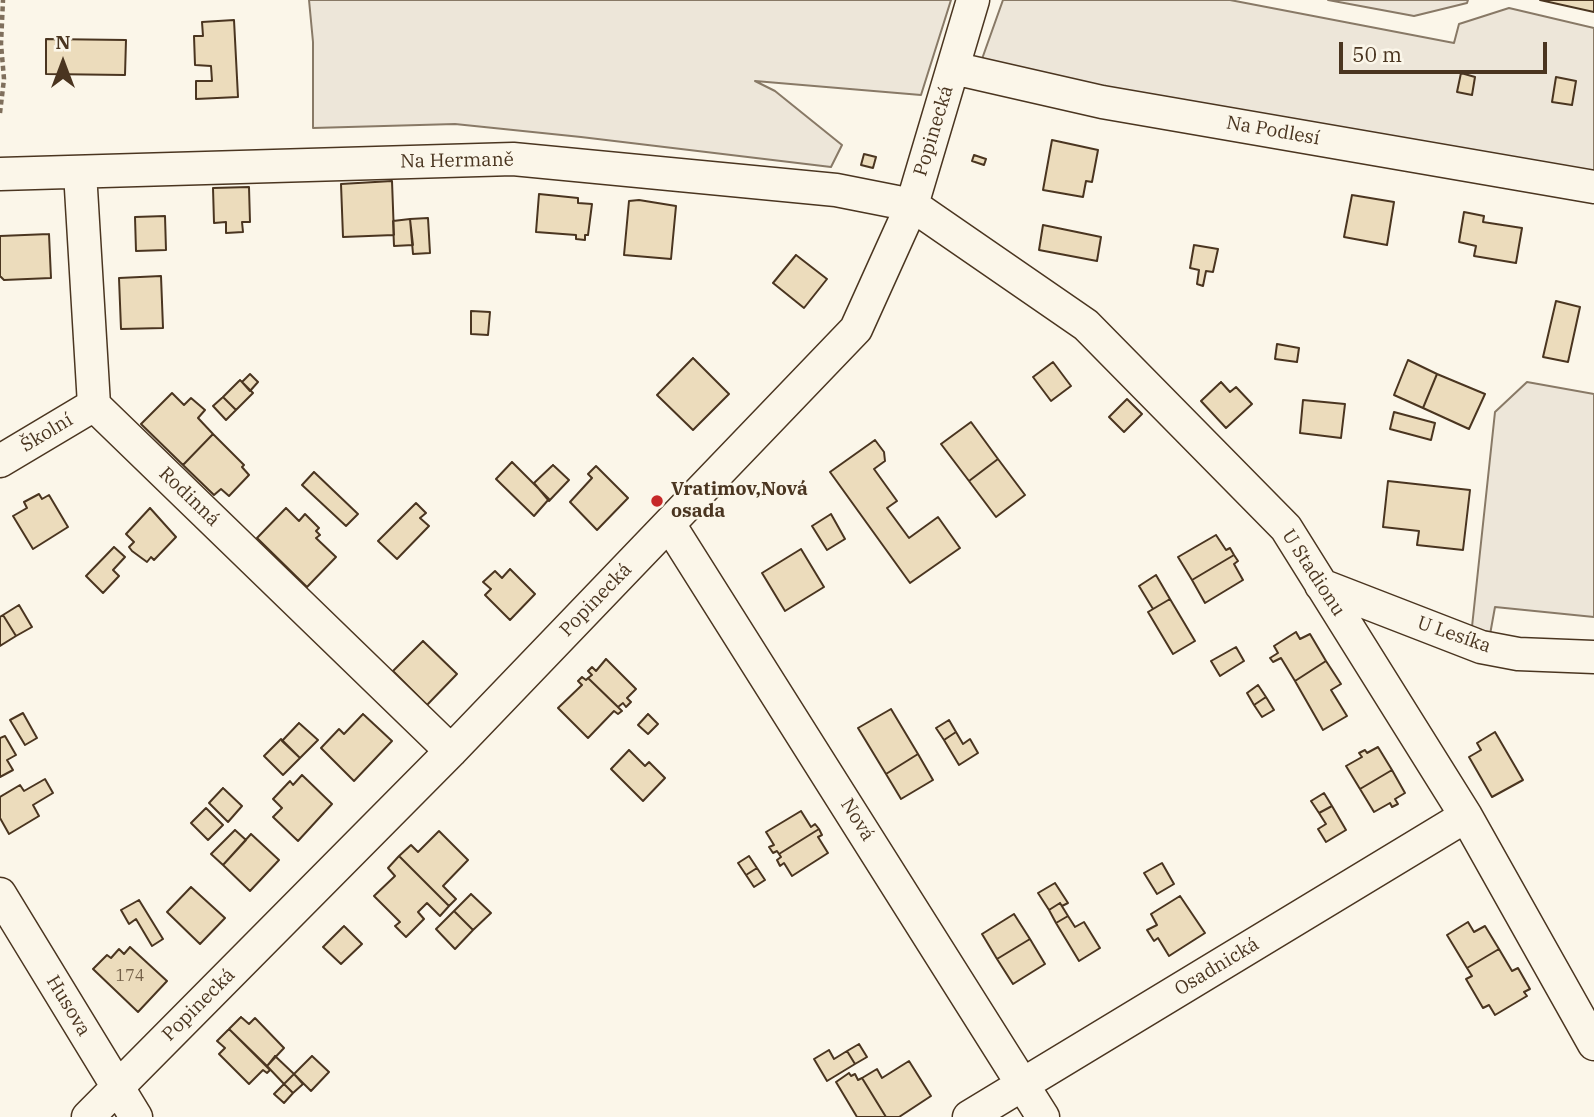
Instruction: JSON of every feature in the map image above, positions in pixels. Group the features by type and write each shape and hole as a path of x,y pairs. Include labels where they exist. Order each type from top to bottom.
{"street":[{"name":"Popinecká","path":"88,1117 451,751 856,329 912,205 973,0"},
{"name":"Na Podlesí","path":"953,68 1102,102 1594,187"},
{"name":"Na Hermaně","path":"0,174 513,159 835,190 912,205"},
{"path":"80,172 94,405"},
{"name":"U Stadionu","path":"912,205 1086,325 1286,528 1466,816 1594,1044"},
{"name":"Školní","path":"0,461 94,405"},
{"name":"Rodinná","path":"94,405 451,751"},
{"name":"Nová","path":"669,524 1043,1117"},
{"name":"U Lesíka","path":"1321,585 1480,648 1518,654 1594,657"},
{"name":"Osadnická","path":"969,1117 1466,816"},
{"name":"Husova","path":"0,894 136,1117"}],"path":[{"path":"0,114 4,79 1,44 3,0"}],"shaded area":[{"path":"309,0 951,0 921,95 755,81 775,91 842,145 831,167 455,124 313,128 313,42"},
{"path":"1003,0 1230,0 1454,43 1459,24 1509,8 1594,28 1594,180 1101,89 982,59"},
{"path":"1328,0 1468,0 1467,3 1414,16"},
{"path":"1527,382 1594,394 1594,617 1495,607 1489,640 1471,636 1495,412"}],"building":[{"path":"1540,0 1594,0 1594,12"},
{"path":"234,20 238,97 196,99 196,81 212,81 211,66 195,65 194,36 203,36 202,22"},
{"path":"46,39 126,40 125,75 46,74"},
{"path":"1461,73 1475,77 1472,95 1457,92"},
{"path":"1556,77 1576,81 1572,105 1552,102"},
{"path":"1052,140 1098,150 1092,182 1086,181 1083,197 1043,190"},
{"path":"864,154 876,157 873,168 861,165"},
{"path":"974,155 986,159 984,165 972,161"},
{"path":"392,181 394,235 343,237 341,184"},
{"path":"249,187 250,222 242,222 243,232 226,233 226,222 214,223 213,188"},
{"path":"539,194 578,198 578,203 592,204 585,240 576,239 576,235 536,232"},
{"path":"1352,195 1394,202 1387,245 1344,237"},
{"path":"629,201 676,206 671,259 624,255"},
{"path":"1464,212 1484,216 1483,222 1522,228 1516,263 1474,256 1476,246 1459,242"},
{"path":"165,216 166,250 136,251 135,217"},
{"path":"428,218 430,253 413,254 410,219"},
{"path":"410,219 413,245 394,246 393,221"},
{"path":"1043,225 1101,237 1097,261 1039,250"},
{"path":"49,234 51,278 4,280 0,276 0,236"},
{"path":"1194,245 1218,249 1213,272 1206,271 1203,286 1197,284 1199,270 1190,268"},
{"path":"796,255 827,279 804,308 773,283"},
{"path":"161,276 163,328 121,329 119,278"},
{"path":"1556,301 1580,307 1568,362 1543,357"},
{"path":"471,311 490,312 488,335 471,334"},
{"path":"1277,344 1299,348 1297,362 1275,359"},
{"path":"693,358 729,394 693,430 657,395"},
{"path":"1408,360 1437,374 1423,408 1394,395"},
{"path":"1053,362 1071,386 1051,401 1033,377"},
{"path":"250,374 258,382 250,391 242,382"},
{"path":"1437,374 1485,394 1469,429 1423,408"},
{"path":"240,380 253,393 236,410 223,397"},
{"path":"1221,382 1230,392 1236,387 1252,404 1226,428 1201,401"},
{"path":"172,393 184,405 191,398 205,410 198,418 213,434 183,465 141,424"},
{"path":"223,397 236,410 226,420 213,406"},
{"path":"1127,399 1142,414 1124,432 1109,417"},
{"path":"1303,400 1345,404 1341,438 1300,433"},
{"path":"1394,412 1435,423 1431,440 1390,429"},
{"path":"971,422 998,459 969,481 941,444"},
{"path":"213,434 244,465 242,467 249,475 229,496 221,489 214,495 183,465"},
{"path":"875,440 884,452 885,461 874,469 897,501 887,508 909,538 938,517 960,548 910,583 830,472"},
{"path":"998,459 1025,495 996,517 969,481"},
{"path":"512,462 549,499 534,516 496,479"},
{"path":"553,465 569,480 549,501 534,483"},
{"path":"596,466 628,498 597,530 570,502 592,478 588,474"},
{"path":"314,472 358,514 346,526 302,485"},
{"path":"1388,481 1470,490 1463,550 1417,545 1419,531 1383,527"},
{"path":"39,494 42,499 49,495 68,527 33,549 13,516 27,508 24,502"},
{"path":"416,503 426,513 420,518 429,526 397,559 378,541"},
{"path":"150,508 176,537 154,560 151,557 147,562 129,547 134,542 126,534"},
{"path":"286,508 299,521 305,514 319,528 316,531 320,535 316,538 336,557 307,587 257,538"},
{"path":"831,514 845,539 827,550 812,526"},
{"path":"1216,535 1226,550 1230,548 1234,555 1192,580 1178,557"},
{"path":"114,547 125,557 113,570 119,576 103,593 86,576"},
{"path":"801,549 824,587 785,611 762,573"},
{"path":"1234,555 1238,561 1234,564 1243,580 1205,603 1192,580"},
{"path":"510,569 535,594 510,620 485,595 491,589 483,582 495,571 502,578"},
{"path":"1156,575 1170,599 1153,609 1139,586"},
{"path":"1170,599 1195,641 1173,654 1148,612"},
{"path":"19,605 32,627 16,636 3,615"},
{"path":"3,615 16,636 0,646 0,617"},
{"path":"1296,632 1300,639 1310,634 1326,661 1295,681 1281,658 1273,662 1270,658 1278,653 1274,646"},
{"path":"423,641 457,674 427,705 393,671"},
{"path":"1236,647 1244,661 1220,676 1211,661"},
{"path":"606,659 636,689 627,698 631,702 626,707 623,703 618,707 588,678 592,675 588,671 592,667 596,671"},
{"path":"1326,661 1341,684 1331,690 1347,716 1323,730 1295,681"},
{"path":"582,677 586,680 588,678 622,711 618,714 614,711 588,738 558,708 582,685 578,681"},
{"path":"1258,685 1266,697 1254,705 1247,693"},
{"path":"1266,697 1274,710 1262,717 1254,705"},
{"path":"891,709 918,754 886,774 858,728"},
{"path":"23,713 37,738 25,745 10,720"},
{"path":"363,714 392,741 354,781 321,748 339,729 344,734"},
{"path":"648,714 658,724 648,734 638,725"},
{"path":"949,720 956,732 944,740 936,728"},
{"path":"299,723 318,740 300,758 282,741"},
{"path":"956,732 963,744 970,739 978,753 959,765 944,740"},
{"path":"1495,732 1523,780 1492,797 1469,757 1481,750 1477,743"},
{"path":"5,736 16,755 7,760 13,770 0,777 0,738"},
{"path":"281,739 300,758 283,775 264,756"},
{"path":"1378,747 1392,770 1360,789 1346,766 1362,757 1359,753 1365,750 1367,753"},
{"path":"629,750 645,766 649,762 665,778 643,801 611,769"},
{"path":"918,754 933,780 901,799 886,774"},
{"path":"1392,770 1405,793 1395,799 1398,804 1392,807 1390,803 1374,812 1360,789"},
{"path":"302,775 332,804 298,841 273,817 282,808 273,799 290,781 293,785"},
{"path":"45,779 53,793 33,805 39,816 9,834 0,818 0,797 20,785 24,791"},
{"path":"223,788 242,806 228,822 209,803"},
{"path":"1324,793 1332,806 1319,813 1311,801"},
{"path":"1332,806 1346,830 1326,842 1318,829 1326,824 1319,813"},
{"path":"206,808 223,825 208,840 191,823"},
{"path":"801,811 811,827 815,824 819,829 779,854 777,851 773,853 769,847 774,845 766,832"},
{"path":"819,829 822,835 818,837 828,853 792,876 784,863 780,866 777,860 781,857 779,854"},
{"path":"235,830 246,840 223,865 211,854"},
{"path":"439,831 468,860 443,886 456,899 449,906 399,856 411,845 418,852"},
{"path":"251,834 279,860 250,891 223,865"},
{"path":"399,856 449,906 440,916 427,903 418,912 424,919 406,937 395,926 400,922 374,896 395,876 388,868"},
{"path":"749,856 757,868 746,875 738,863"},
{"path":"1162,863 1174,884 1157,894 1144,873"},
{"path":"757,868 765,880 754,887 746,875"},
{"path":"1055,883 1068,903 1062,906 1060,903 1049,910 1038,893"},
{"path":"191,887 225,918 200,944 167,912"},
{"path":"471,894 491,913 473,930 454,911"},
{"path":"1180,896 1205,933 1169,956 1158,938 1154,941 1147,930 1157,925 1151,914"},
{"path":"139,900 163,939 152,946 136,919 129,924 121,910"},
{"path":"1060,903 1068,916 1056,923 1049,910"},
{"path":"454,911 473,930 455,949 436,929"},
{"path":"1014,914 1030,939 997,959 982,934"},
{"path":"1068,916 1075,927 1084,922 1100,948 1079,961 1056,923"},
{"path":"1468,922 1474,932 1485,926 1499,949 1467,968 1447,935"},
{"path":"344,926 362,944 341,964 323,947"},
{"path":"1030,939 1045,964 1013,984 997,959"},
{"path":"130,947 167,981 138,1012 93,969 107,955 111,958 119,949 124,954"},
{"path":"1499,949 1512,971 1518,968 1530,989 1524,992 1527,996 1495,1015 1489,1005 1483,1008 1466,979 1472,976 1467,968"},
{"path":"241,1017 249,1024 255,1018 284,1048 267,1066 229,1029"},
{"path":"229,1029 270,1070 267,1073 263,1070 249,1084 219,1054 225,1048 217,1041"},
{"path":"859,1044 867,1057 855,1064 847,1051"},
{"path":"829,1050 834,1059 847,1051 855,1064 827,1081 814,1059"},
{"path":"275,1056 294,1074 284,1084 267,1066"},
{"path":"312,1056 329,1072 311,1091 294,1074"},
{"path":"909,1061 931,1096 899,1117 886,1117 862,1078 877,1069 882,1078"},
{"path":"849,1073 851,1076 855,1074 858,1080 862,1078 886,1117 857,1117 836,1082"},
{"path":"294,1074 303,1084 293,1093 284,1084"},
{"path":"284,1084 293,1093 284,1103 274,1094"}],"place":[{"name":"Vratimov,Nová osada","path":"657,501"}]}
